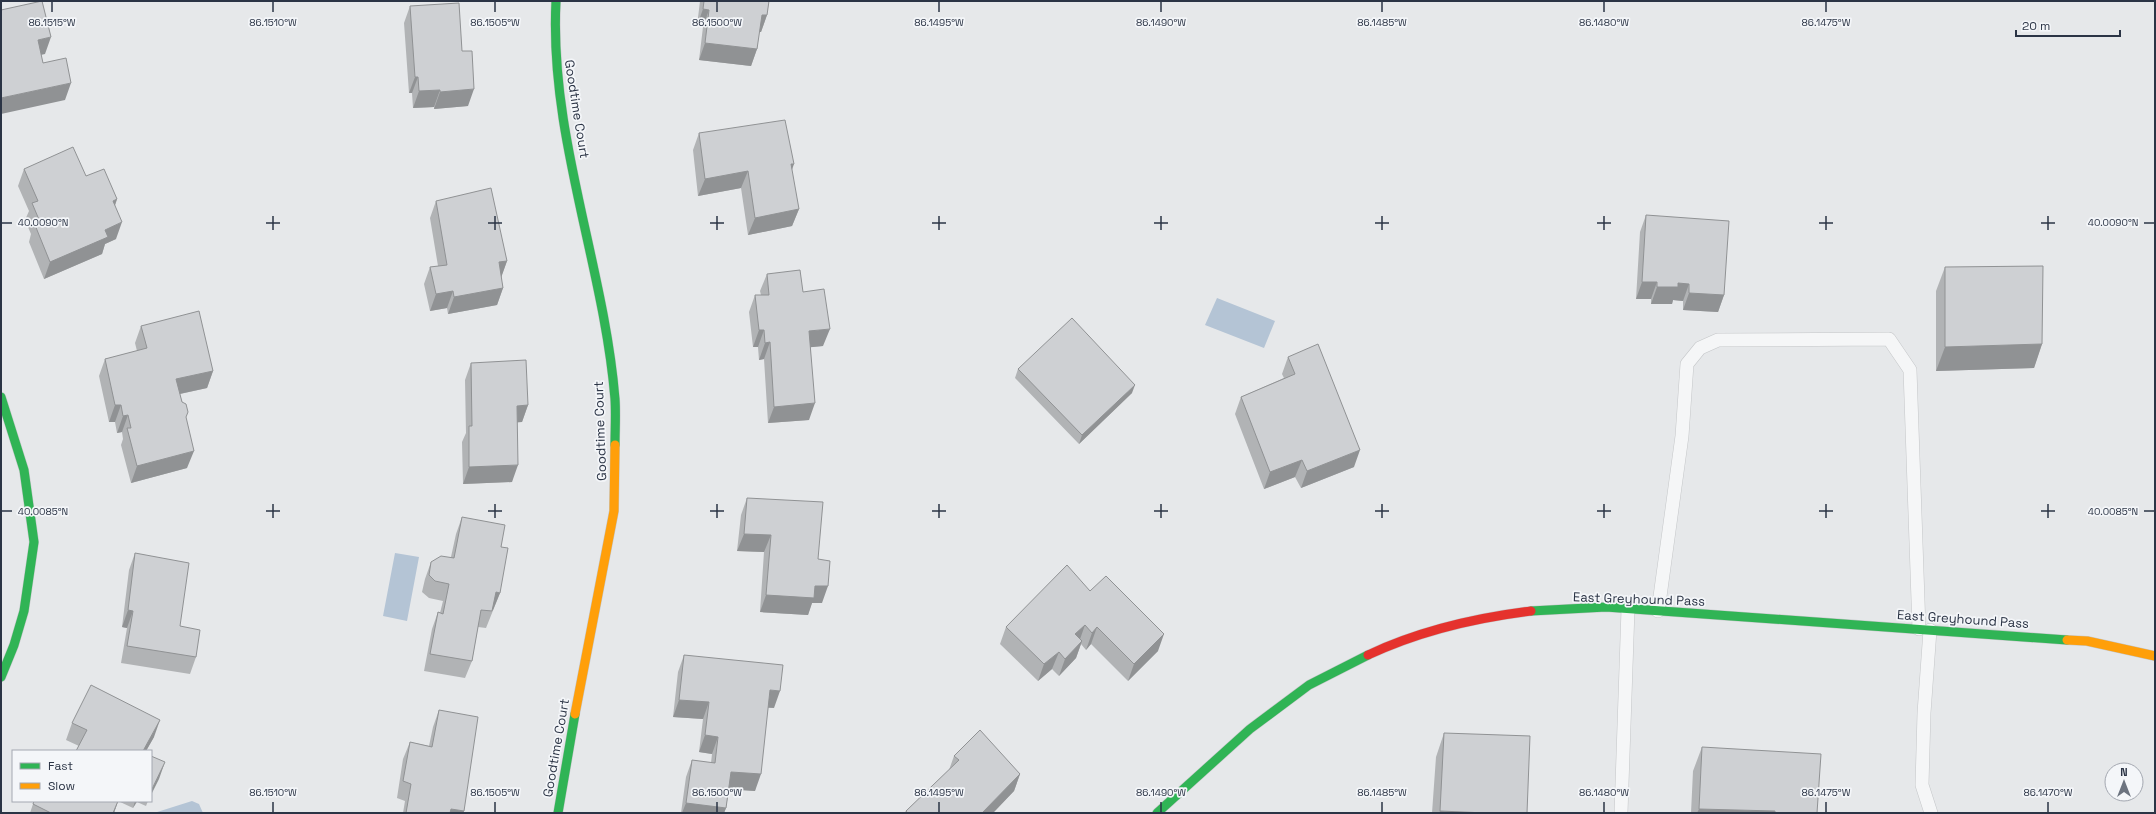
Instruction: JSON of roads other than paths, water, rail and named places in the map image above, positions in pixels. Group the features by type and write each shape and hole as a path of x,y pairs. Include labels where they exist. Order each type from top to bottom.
{"street":[{"name":"Goodtime Court","path":"556,1 554,39 560,102 605,327 614,400 614,511 579,692 558,813"},
{"path":"1,397 14,429 28,485 34,541 26,598 10,659 1,677"},
{"name":"East Greyhound Pass","path":"1157,813 1250,729 1309,685 1369,654 1431,631 1485,617 1546,609 1628,609 2087,641 2155,656"}],"lane":[{"path":"1658,611 1682,436 1687,364 1700,348 1718,340 1889,339 1910,370 1925,630 1922,785 1931,813"},
{"path":"1621,813 1628,609"}],"water":[{"path":"1217,298 1275,321 1264,348 1205,325"},
{"path":"395,553 419,557 407,621 383,616"},
{"path":"192,801 199,804 203,813 154,813"}]}
